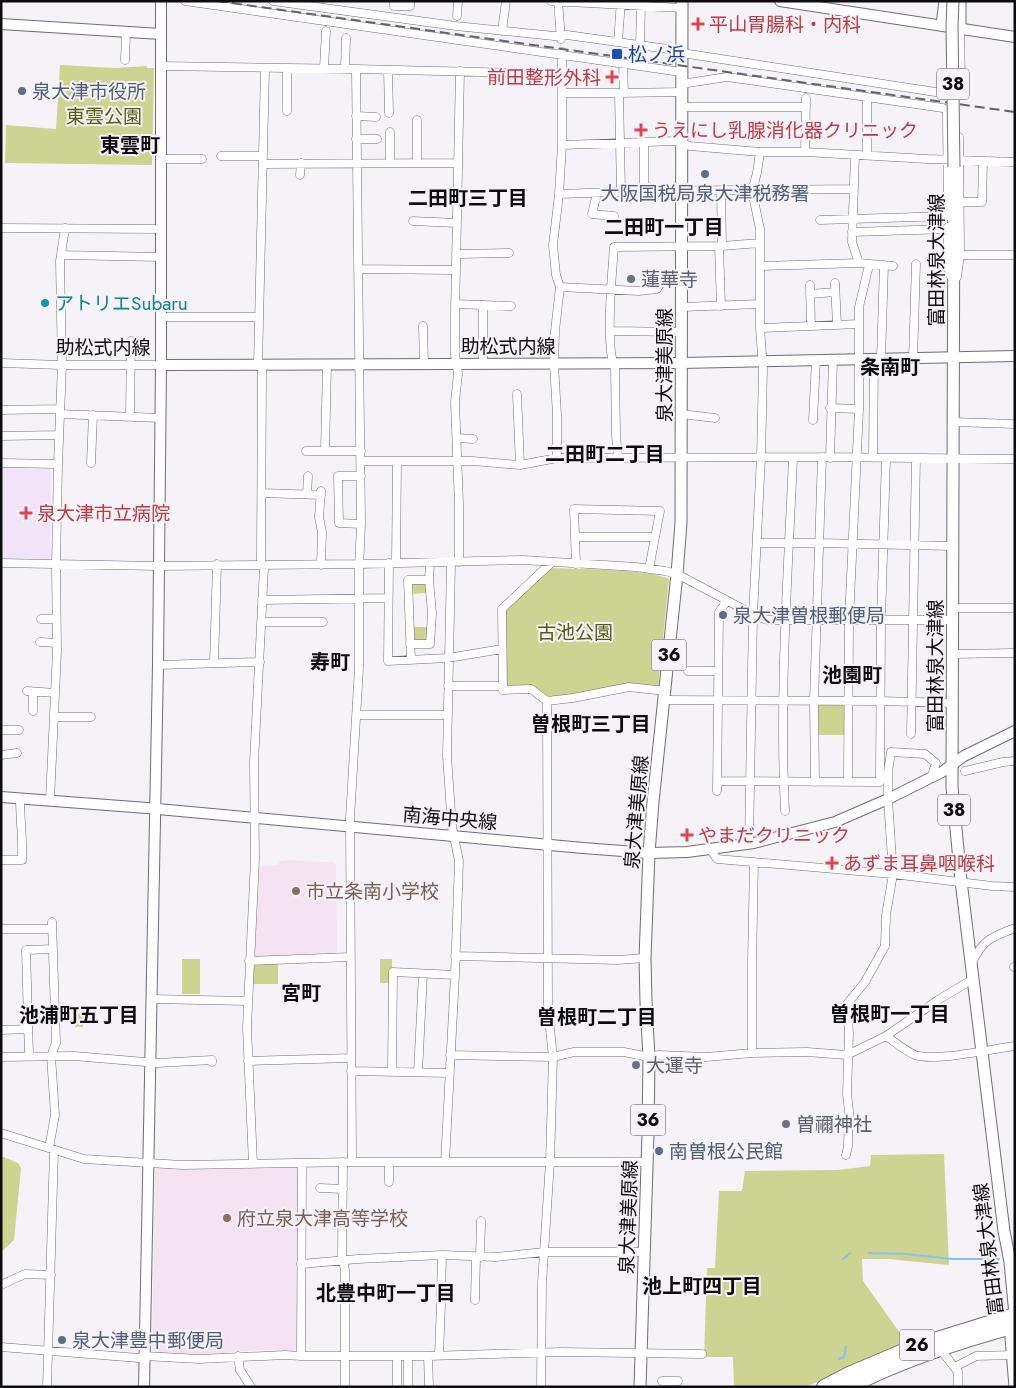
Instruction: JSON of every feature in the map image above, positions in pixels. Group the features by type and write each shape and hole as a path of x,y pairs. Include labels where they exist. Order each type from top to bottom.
{"highway":[{"name":"26","path":"824,1387 849,1374 915,1346 1015,1315"},
{"name":"26","path":"849,1387 886,1370 976,1337 1015,1326"}],"main road":[{"path":"942,26 945,1"},
{"name":"富田林泉大津線","path":"954,1 952,25 954,162 952,704 954,819 1004,1231 1012,1262 1015,1326 1011,1338 1015,1387"},
{"path":"960,1 960,29"},
{"name":"泉大津美原線","path":"640,1387 648,1162 649,1057 646,958 649,853 681,523 682,5"}],"street":[{"path":"144,1387 158,665 161,365 161,1"},
{"path":"185,1 562,53 682,72"},
{"path":"273,1 458,27 618,42 942,93 947,88 948,35 942,26"},
{"path":"394,1 394,6 410,6 410,1"},
{"path":"458,1 458,16"},
{"path":"502,31 506,1"},
{"path":"780,1 1015,37"},
{"path":"561,38 556,2 682,5"},
{"path":"618,42 621,3"},
{"path":"640,46 641,5"},
{"path":"1,24 161,34"},
{"path":"457,40 458,27"},
{"path":"947,82 949,85 957,86 960,83 960,29"},
{"path":"324,68 326,31"},
{"path":"125,60 126,33"},
{"path":"345,68 346,38"},
{"path":"557,458 554,331 560,286 556,275 553,245 562,144 562,53"},
{"path":"621,192 620,143 623,64"},
{"path":"161,66 356,68 563,74"},
{"path":"253,1164 247,1002 255,859 254,762 264,568 261,560 262,493 259,317 265,68"},
{"path":"286,111 287,68"},
{"path":"352,1162 351,828 360,668 361,524 356,68"},
{"path":"388,70 389,113"},
{"path":"445,1162 459,861 453,836 447,756 448,658 455,562 457,460 455,402 458,373 456,364 455,304 460,71"},
{"path":"563,93 621,93 681,88 727,77 943,108 947,114 948,136 960,202 960,268 954,292"},
{"path":"867,97 867,155"},
{"path":"805,152 806,98"},
{"path":"682,107 806,107"},
{"path":"356,116 376,117"},
{"path":"417,120 417,163"},
{"path":"390,132 390,162"},
{"path":"948,136 959,137 954,162 948,216 948,265 954,292"},
{"path":"356,140 377,140"},
{"path":"562,144 674,141 690,146 760,152 867,155 954,162 1015,162"},
{"path":"644,142 644,191"},
{"path":"749,843 750,701 761,458 762,362 760,229 752,191 760,152"},
{"path":"855,155 852,242 859,263"},
{"path":"221,156 301,163 457,163"},
{"path":"161,159 202,159"},
{"path":"960,202 982,202 983,161"},
{"path":"300,175 301,163"},
{"path":"559,194 644,191 854,189"},
{"path":"720,191 721,306"},
{"path":"597,193 592,214 614,216"},
{"path":"820,220 948,216"},
{"path":"413,222 456,223"},
{"path":"1,228 161,229"},
{"path":"50,800 55,693 58,464 62,365 61,255 65,228"},
{"path":"852,232 948,230"},
{"path":"618,458 615,369 612,363 610,332 614,247 721,246 760,243"},
{"path":"456,254 509,253"},
{"path":"61,255 160,257"},
{"path":"960,255 1015,256"},
{"path":"761,266 859,263 893,266"},
{"path":"913,359 916,264"},
{"path":"848,782 847,701 859,409 859,307 869,265"},
{"path":"873,458 884,265"},
{"path":"358,268 456,270"},
{"path":"560,286 640,291 657,288 662,281 682,274"},
{"path":"835,283 837,325"},
{"path":"810,285 811,326"},
{"path":"810,294 835,292"},
{"path":"455,304 511,306"},
{"path":"682,308 760,304"},
{"path":"483,305 483,364"},
{"path":"160,317 259,317"},
{"path":"760,328 859,324"},
{"path":"422,326 424,364"},
{"path":"610,332 682,332"},
{"path":"130,416 131,341"},
{"name":"助松式内線","path":"1,363 131,366 554,364 762,362 1015,356"},
{"path":"814,420 816,360"},
{"path":"815,782 814,701 819,543 833,360"},
{"path":"325,451 327,365"},
{"path":"517,394 520,464"},
{"path":"830,408 859,409"},
{"path":"1,410 60,411 93,415 160,418"},
{"path":"681,414 715,418"},
{"path":"91,463 93,415"},
{"path":"953,422 1015,424"},
{"path":"1,436 59,435"},
{"path":"457,438 473,439"},
{"path":"306,451 361,451"},
{"path":"361,461 457,460 520,464 557,458 1015,459"},
{"path":"785,811 785,620 794,458"},
{"path":"717,781 880,782 881,620 886,458"},
{"path":"911,734 916,458"},
{"path":"397,461 393,563 388,598 388,661 448,658 502,649"},
{"path":"1,463 58,464"},
{"path":"307,494 308,476"},
{"path":"361,476 338,476 339,524 361,524"},
{"path":"262,493 321,493 319,518 322,532 321,565"},
{"path":"576,564 574,510 660,510 649,569"},
{"path":"575,537 655,537"},
{"path":"757,543 952,546"},
{"path":"1,563 158,566 218,564 321,565 523,560 649,569 677,574 726,602 768,620 953,620"},
{"path":"552,562 502,609 503,690 531,689 547,701 574,698 629,687 664,695 718,700 880,701 952,704"},
{"path":"410,644 430,644 432,613 429,580 430,563"},
{"path":"214,663 218,564"},
{"path":"411,660 408,580 429,580"},
{"path":"262,600 388,598"},
{"path":"717,791 719,612 726,602"},
{"path":"952,608 1015,608"},
{"path":"41,619 56,619"},
{"path":"261,622 322,622"},
{"path":"40,642 56,643"},
{"path":"952,654 1015,653"},
{"path":"158,665 260,662"},
{"path":"688,671 718,671"},
{"path":"448,686 503,686"},
{"path":"33,712 30,692 55,693"},
{"path":"541,1387 542,1292 550,1162 553,1057 548,1010 547,701"},
{"path":"357,716 448,715"},
{"path":"54,717 92,717"},
{"path":"1,730 19,730"},
{"path":"953,765 964,756 1015,731"},
{"path":"880,752 925,754 936,763 932,775"},
{"path":"846,1154 849,1110 847,1094 849,1033 847,1004 865,982 885,946 886,915 893,874 888,799 888,772 891,752"},
{"path":"1,755 17,753"},
{"path":"965,771 1015,761"},
{"name":"南海中央線","path":"1,797 547,845 649,853 687,852 749,843 835,822 888,799 953,765"},
{"path":"1,860 22,860 23,833 20,818 20,798"},
{"path":"710,849 718,859 1015,887"},
{"path":"752,1054 754,862"},
{"path":"1,929 52,925 56,1044 52,1056 54,1115 51,1149 51,1275 47,1387"},
{"path":"972,965 976,953 990,938 1015,928"},
{"path":"29,1056 26,950 52,949"},
{"path":"455,956 617,960 646,958"},
{"path":"249,962 350,957"},
{"path":"392,1072 393,972 455,975"},
{"path":"418,1072 423,974"},
{"path":"450,1056 553,1057 574,1052 624,1052 649,1057 659,1055 714,1057 807,1052 847,1054 886,1036 938,1000 973,979"},
{"path":"151,999 247,1002"},
{"path":"1,1030 28,1029"},
{"path":"886,1036 914,1055 926,1057 1015,1046"},
{"path":"1,1057 52,1056 150,1062 212,1060 212,1062"},
{"path":"248,1061 351,1058"},
{"path":"352,1071 450,1073"},
{"path":"1,1133 84,1159 147,1163 648,1162"},
{"path":"343,1162 343,1261 345,1270 346,1356 344,1387"},
{"path":"389,1182 390,1162"},
{"path":"301,1356 302,1163"},
{"path":"320,1188 343,1189"},
{"path":"320,1219 343,1219"},
{"path":"475,1300 472,1285 478,1257 482,1222"},
{"path":"301,1264 442,1256 496,1257 544,1252 644,1252"},
{"path":"441,1296 442,1256"},
{"path":"1,1285 25,1274 51,1275"},
{"path":"439,1356 441,1304"},
{"path":"1,1347 139,1358 144,1356 184,1359 285,1355 439,1356 561,1352 702,1354"},
{"path":"941,1350 958,1372 958,1387"},
{"path":"955,1367 976,1356 1013,1355"},
{"path":"238,1356 240,1370 251,1387"},
{"path":"397,1356 397,1387"},
{"path":"408,1356 408,1387"},
{"path":"428,1356 429,1387"},
{"path":"662,1381 674,1383"}],"shaded area":[{"name":"泉大津市立病院","path":"1,468 51,469 50,559 1,558"},
{"name":"市立条南小学校","path":"280,861 334,862 336,865 337,955 253,957 256,867 278,865"},
{"name":"府立泉大津高等学校","path":"297,1165 301,1170 297,1347 293,1351 260,1350 192,1355 156,1353 152,1347 155,1171 157,1166"}],"green space":[{"name":"東雲公園","path":"60,65 115,68 147,66 147,68 154,68 152,165 5,163 6,125 56,129"},
{"name":"古池公園","path":"550,568 630,571 669,579 658,688 550,698 506,687 505,611"},
{"path":"410,581 426,582 426,593 411,594"},
{"path":"411,627 428,627 428,640 411,641"},
{"path":"818,703 844,705 845,735 817,735"},
{"path":"182,959 200,959 200,994 182,994"},
{"path":"380,959 392,959 390,983 380,983"},
{"path":"278,962 278,984 251,984 253,963"},
{"path":"75,1013 83,1014 83,1027 75,1027"},
{"path":"944,1154 949,1265 889,1259 862,1259 863,1281 902,1336 904,1342 806,1387 734,1387 733,1357 704,1357 707,1268 715,1268 719,1191 742,1191 745,1171 837,1170 870,1166 871,1155"},
{"path":"1,1156 18,1163 21,1168 14,1240 1,1252"}],"waterway":[{"path":"843,1259 850,1253"},
{"path":"869,1253 905,1254 952,1259 999,1259"},
{"path":"839,1359 844,1357 846,1346"}],"railway":[{"path":"217,1 1015,112"}],"place":[{"name":"平山胃腸科・内科","path":"698,24"},
{"name":"松ノ浜","path":"617,54"},
{"name":"前田整形外科","path":"612,77"},
{"name":"泉大津市役所","path":"22,91"},
{"name":"うえにし乳腺消化器クリニック","path":"641,130"},
{"name":"大阪国税局泉大津税務署","path":"705,174"},
{"name":"蓮華寺","path":"631,279"},
{"name":"アトリエSubaru","path":"45,303"},
{"name":"泉大津市立病院","path":"26,513"},
{"name":"泉大津曽根郵便局","path":"723,615"},
{"name":"やまだクリニック","path":"687,835"},
{"name":"あずま耳鼻咽喉科","path":"832,863"},
{"name":"市立条南小学校","path":"296,891"},
{"name":"大運寺","path":"636,1065"},
{"name":"曽禰神社","path":"786,1124"},
{"name":"南曽根公民館","path":"659,1151"},
{"name":"府立泉大津高等学校","path":"227,1218"},
{"name":"泉大津豊中郵便局","path":"62,1340"}],"district":[{"name":"東雲町","path":"130,145"},
{"name":"二田町三丁目","path":"468,198"},
{"name":"二田町一丁目","path":"664,227"},
{"name":"条南町","path":"890,367"},
{"name":"二田町二丁目","path":"605,454"},
{"name":"寿町","path":"330,662"},
{"name":"池園町","path":"852,675"},
{"name":"曽根町三丁目","path":"591,724"},
{"name":"宮町","path":"301,993"},
{"name":"曽根町一丁目","path":"890,1014"},
{"name":"池浦町五丁目","path":"79,1015"},
{"name":"曽根町二丁目","path":"597,1017"},
{"name":"池上町四丁目","path":"702,1286"},
{"name":"北豊中町一丁目","path":"386,1293"}]}
